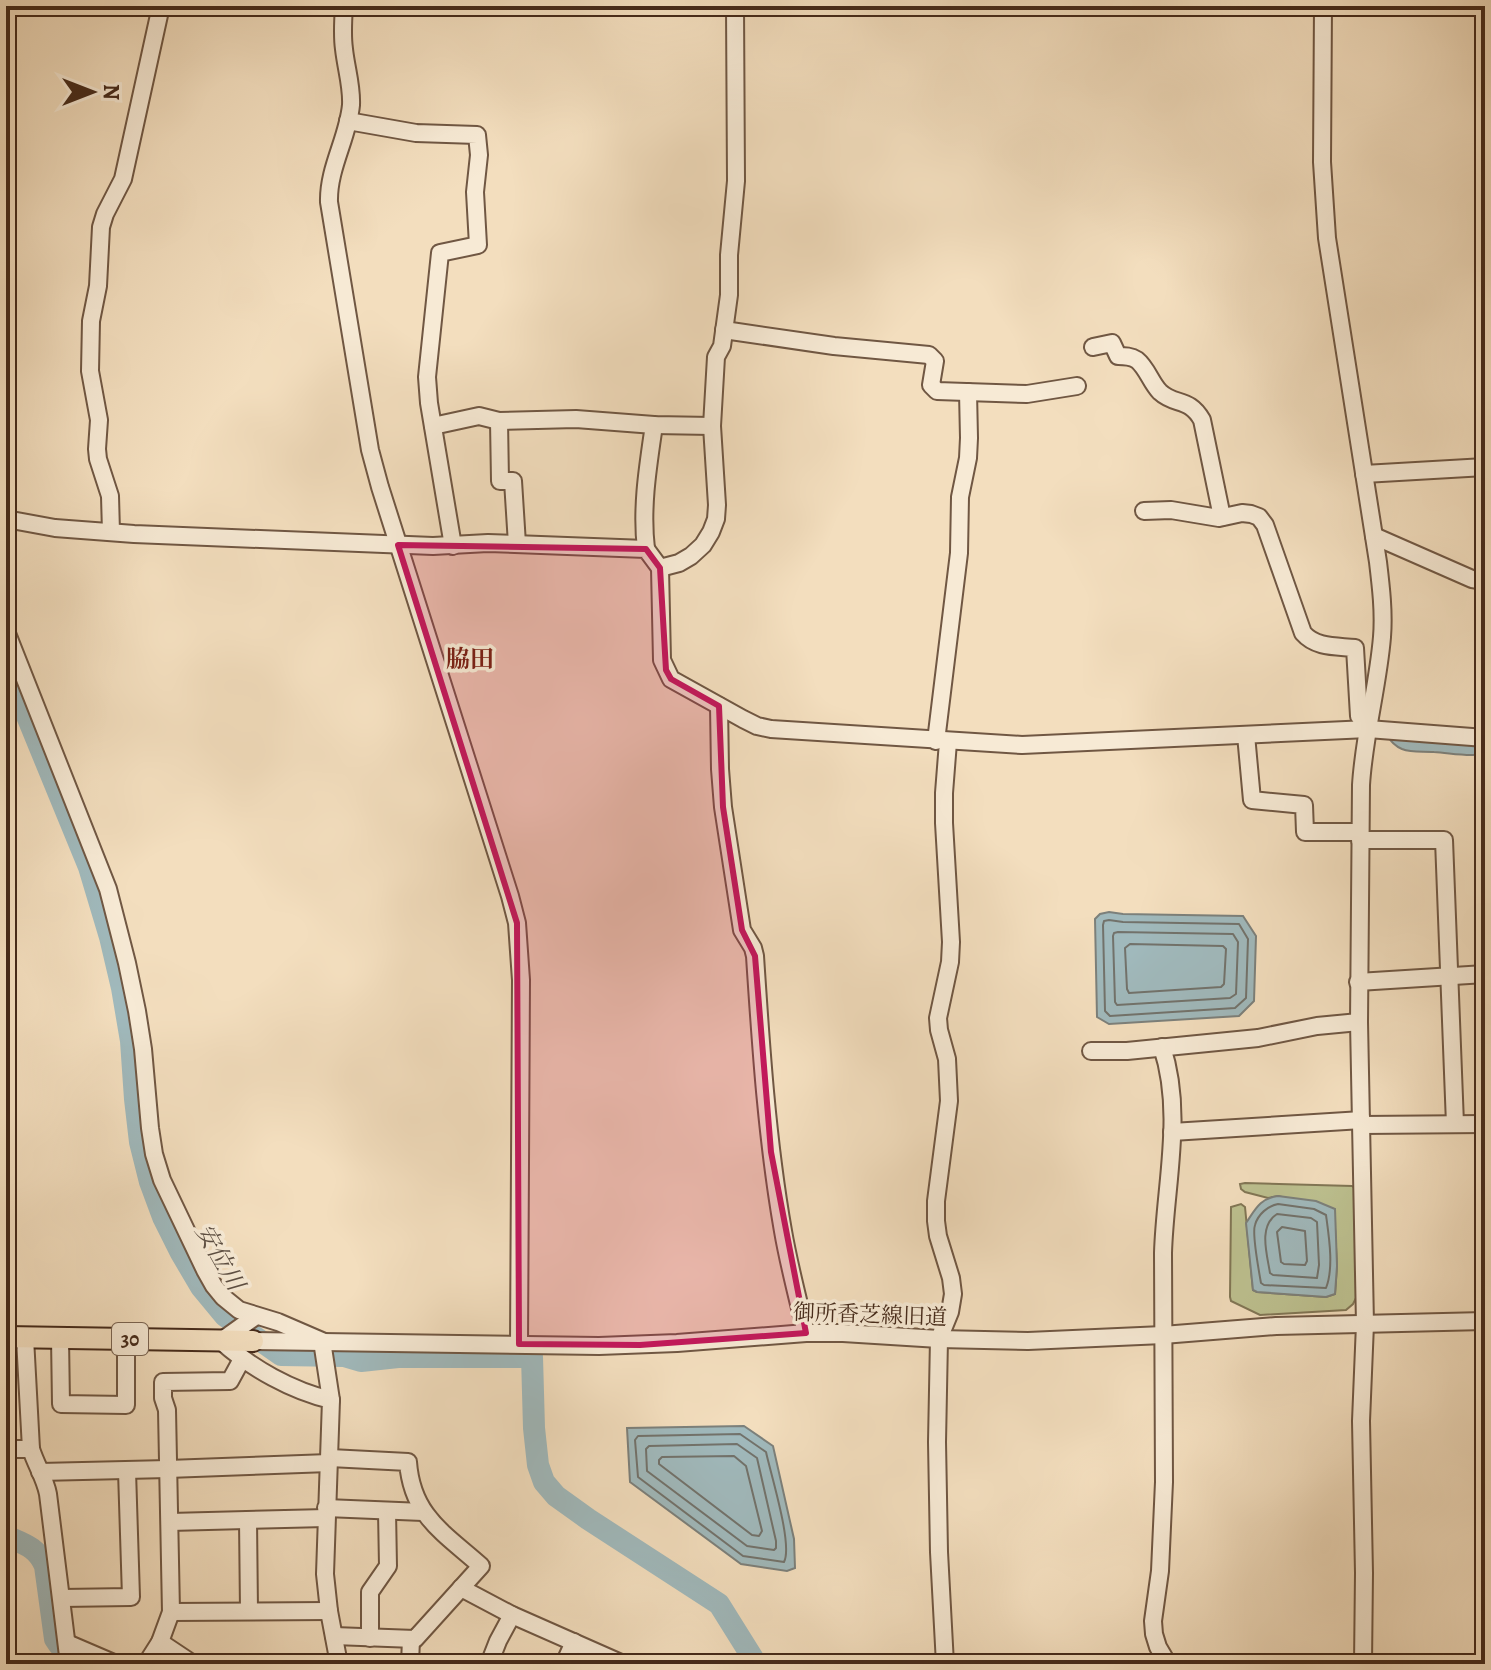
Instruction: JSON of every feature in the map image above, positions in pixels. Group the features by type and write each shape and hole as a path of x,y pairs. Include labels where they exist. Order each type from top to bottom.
{"main road":[{"name":"30","path":"16,1337 126,1339 243,1330"}],"street":[{"path":"111,532 110,496 97,449 99,420 90,371 91,321 98,286 101,227 123,179 161,6"},
{"path":"344,6 342,29 351,104 331,176 329,202 370,450 517,923 521,980 519,1344"},
{"path":"660,568 691,556 703,545 716,519 712,426 716,357 722,346 730,282 729,255 736,181 735,6"},
{"path":"1323,6 1322,162 1327,238 1381,588 1382,635 1362,760 1360,836 1358,982 1365,1324 1361,1421 1363,1664"},
{"path":"348,121 416,133 477,135 479,155 475,192 478,245 440,253 427,377 453,546"},
{"path":"724,330 834,346 929,355 935,361 931,385 937,391 1027,394 1077,386"},
{"path":"1093,347 1112,343 1118,356 1134,358 1140,363 1165,396 1196,410 1202,420 1222,517"},
{"path":"945,1664 937,1496 939,1339 950,1312 953,1294 936,1221 949,1101 947,1059 938,1018 950,952 942,741 959,553 960,497 968,458 968,392"},
{"path":"433,426 479,416 499,421 576,419 712,426"},
{"path":"499,421 500,481 513,481 517,544"},
{"path":"654,425 644,532 646,549 660,568 662,660 671,679 757,726 942,741 1048,745 1368,729 1485,738"},
{"path":"1364,474 1485,467"},
{"path":"1144,511 1171,510 1222,517 1242,513 1259,517 1265,525 1303,633 1310,641 1323,645 1355,648 1359,716 1368,729"},
{"path":"6,519 55,528 111,532 398,545 488,543 646,549"},
{"path":"1374,536 1472,579 1485,581"},
{"path":"6,631 108,889 137,1011 150,1128 162,1180 214,1286 233,1306 243,1330 242,1359 230,1381 163,1382 167,1410 171,1612 160,1642 146,1664"},
{"path":"719,706 723,807 742,930 755,956 771,1152 786,1246 806,1333"},
{"path":"1246,735 1252,800 1304,805 1305,832 1444,840 1455,1124"},
{"path":"1358,982 1485,974"},
{"path":"1091,1051 1127,1051 1258,1038 1317,1026 1359,1022"},
{"path":"1162,1047 1173,1093 1164,1222 1164,1482 1160,1571 1153,1621 1158,1647 1168,1664"},
{"path":"1172,1132 1362,1123 1485,1124"},
{"name":"御所香芝線旧道","path":"243,1330 323,1344 640,1345 806,1333 1028,1341 1276,1326 1480,1321"},
{"path":"243,1330 301,1330 323,1344 331,1400 325,1574 339,1664"},
{"path":"16,1337 31,1449 48,1494 68,1655 116,1664"},
{"path":"60,1338 61,1404 126,1405 126,1339"},
{"path":"242,1359 263,1372 331,1400"},
{"path":"6,1449 31,1449"},
{"path":"40,1472 330,1461 408,1462 413,1495 423,1512 481,1566 415,1639 334,1636"},
{"path":"62,1598 131,1597 127,1471"},
{"path":"370,1638 370,1592 388,1566 387,1511"},
{"path":"170,1522 248,1520 326,1513 423,1512"},
{"path":"248,1520 249,1611"},
{"path":"461,1588 512,1615 623,1664"},
{"path":"171,1612 329,1611"},
{"path":"489,1664 512,1615"},
{"path":"410,1664 411,1639"},
{"path":"160,1642 193,1664"},
{"path":"564,1664 574,1642"}],"highlighted area":[{"path":"398,545 646,549 660,568 666,670 671,679 719,706 723,807 742,930 755,956 771,1152 806,1333 640,1345 519,1344 517,923"}],"green space":[{"path":"1240,1184 1352,1186 1356,1189 1357,1296 1346,1310 1260,1315 1231,1301 1231,1207 1241,1204 1245,1207 1253,1290 1326,1297 1335,1294 1334,1209 1245,1192"}],"water":[{"path":"1388,736 1485,744 1485,754 1410,751 1397,747"},
{"path":"1109,912 1243,916 1256,936 1254,1001 1239,1016 1109,1024 1097,1017 1095,919"},
{"path":"1278,1196 1316,1201 1335,1209 1335,1294 1326,1297 1253,1290 1246,1223 1262,1202"},
{"path":"744,1426 773,1446 794,1539 795,1568 787,1571 741,1564 630,1482 627,1428"}],"waterway":[{"name":"安位川","path":"6,665 89,867 122,988 131,1041 140,1142 150,1182 163,1217 201,1287 225,1316 281,1355 344,1356 361,1361 398,1357 532,1357 534,1428 538,1465 544,1482 556,1496 588,1519 719,1604 758,1664"},
{"path":"6,1536 29,1547 45,1566 55,1639 59,1645 87,1657"}],"district":[{"name":"脇田","path":"470,659"}]}
